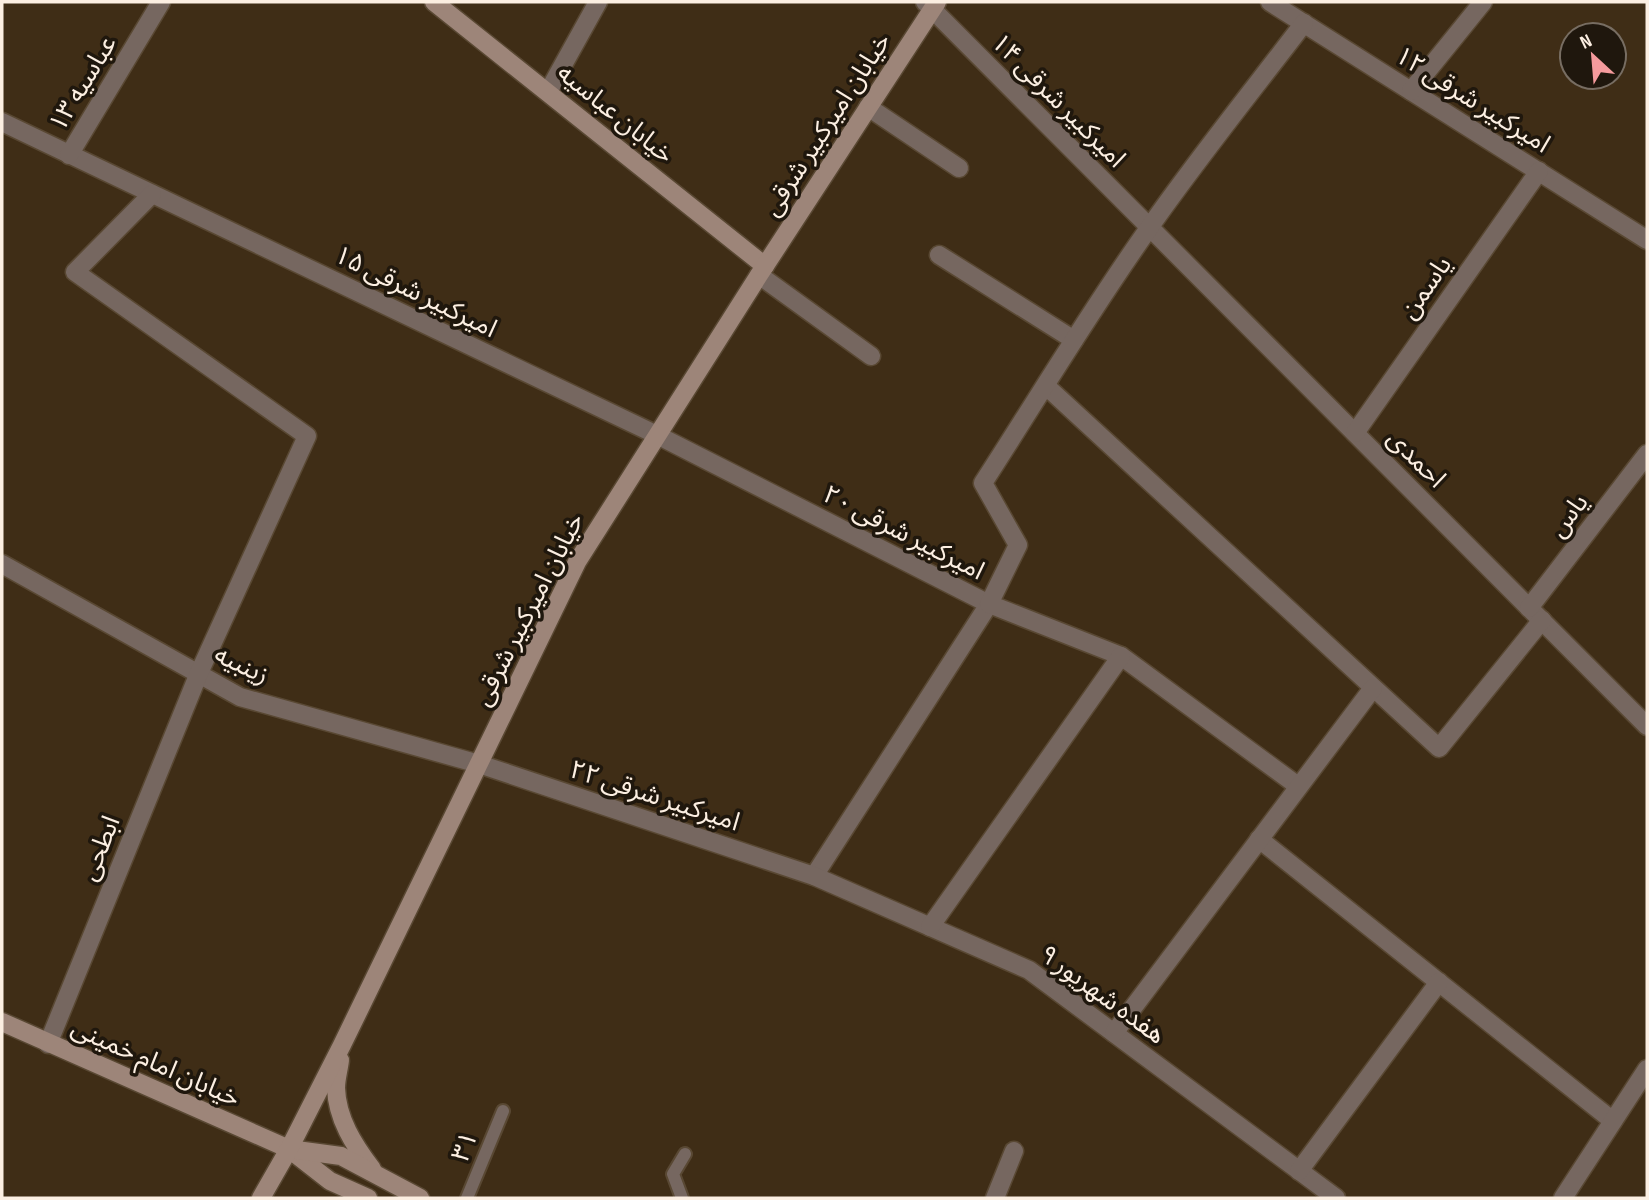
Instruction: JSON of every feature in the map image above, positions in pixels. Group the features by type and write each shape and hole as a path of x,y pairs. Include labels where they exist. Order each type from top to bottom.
{"main road":[{"name":"خیابان عباسیه","path":"434,2 548,92 762,270"},
{"name":"خیابان امیرکبیر شرقی","path":"261,1198 342,1045 577,562 931,4"},
{"name":"خیابان امام خمینی","path":"2,1022 289,1149 330,1181 368,1198"},
{"path":"342,1045 336,1087 338,1106 351,1140 376,1175"},
{"name":"خیابان امام خمینی","path":"289,1149 341,1156 420,1198"}],"street":[{"name":"عباسیه ۱۳","path":"69,155 161,2"},
{"path":"548,92 598,2"},
{"name":"امیرکبیر شرقی ۱۲","path":"1270,2 1647,240"},
{"path":"1411,91 1483,2"},
{"name":"امیرکبیر شرقی ۱۴","path":"931,4 1149,227"},
{"path":"1298,786 1121,656 989,604 1018,545 983,483 1073,340 1149,227 1304,23"},
{"path":"868,107 959,168"},
{"name":"امیرکبیر شرقی ۱۵","path":"2,122 657,435"},
{"name":"یاسمن","path":"1355,433 1539,171"},
{"name":"ابطحی","path":"48,1044 199,673 307,436 75,272 152,194"},
{"name":"احمدی","path":"1149,227 1647,726"},
{"path":"939,255 1073,340"},
{"path":"762,270 871,356"},
{"path":"1046,386 1373,688 1114,1033"},
{"name":"امیرکبیر شرقی ۲۰","path":"657,435 989,604 814,876"},
{"name":"یاس","path":"1373,688 1439,748 1647,454"},
{"name":"زینبیه","path":"2,564 240,697 478,764"},
{"path":"930,927 1121,656"},
{"name":"امیرکبیر شرقی ۲۲","path":"478,764 814,876"},
{"path":"1259,839 1613,1121"},
{"name":"هفده شهریور ۹","path":"814,876 1029,970 1336,1198"},
{"path":"1299,1171 1439,982"},
{"path":"1563,1198 1647,1069"},
{"path":"995,1198 1014,1151"}],"lane":[{"name":"۳۱","path":"467,1198 503,1111"},
{"path":"682,1198 673,1174 685,1154"}]}
